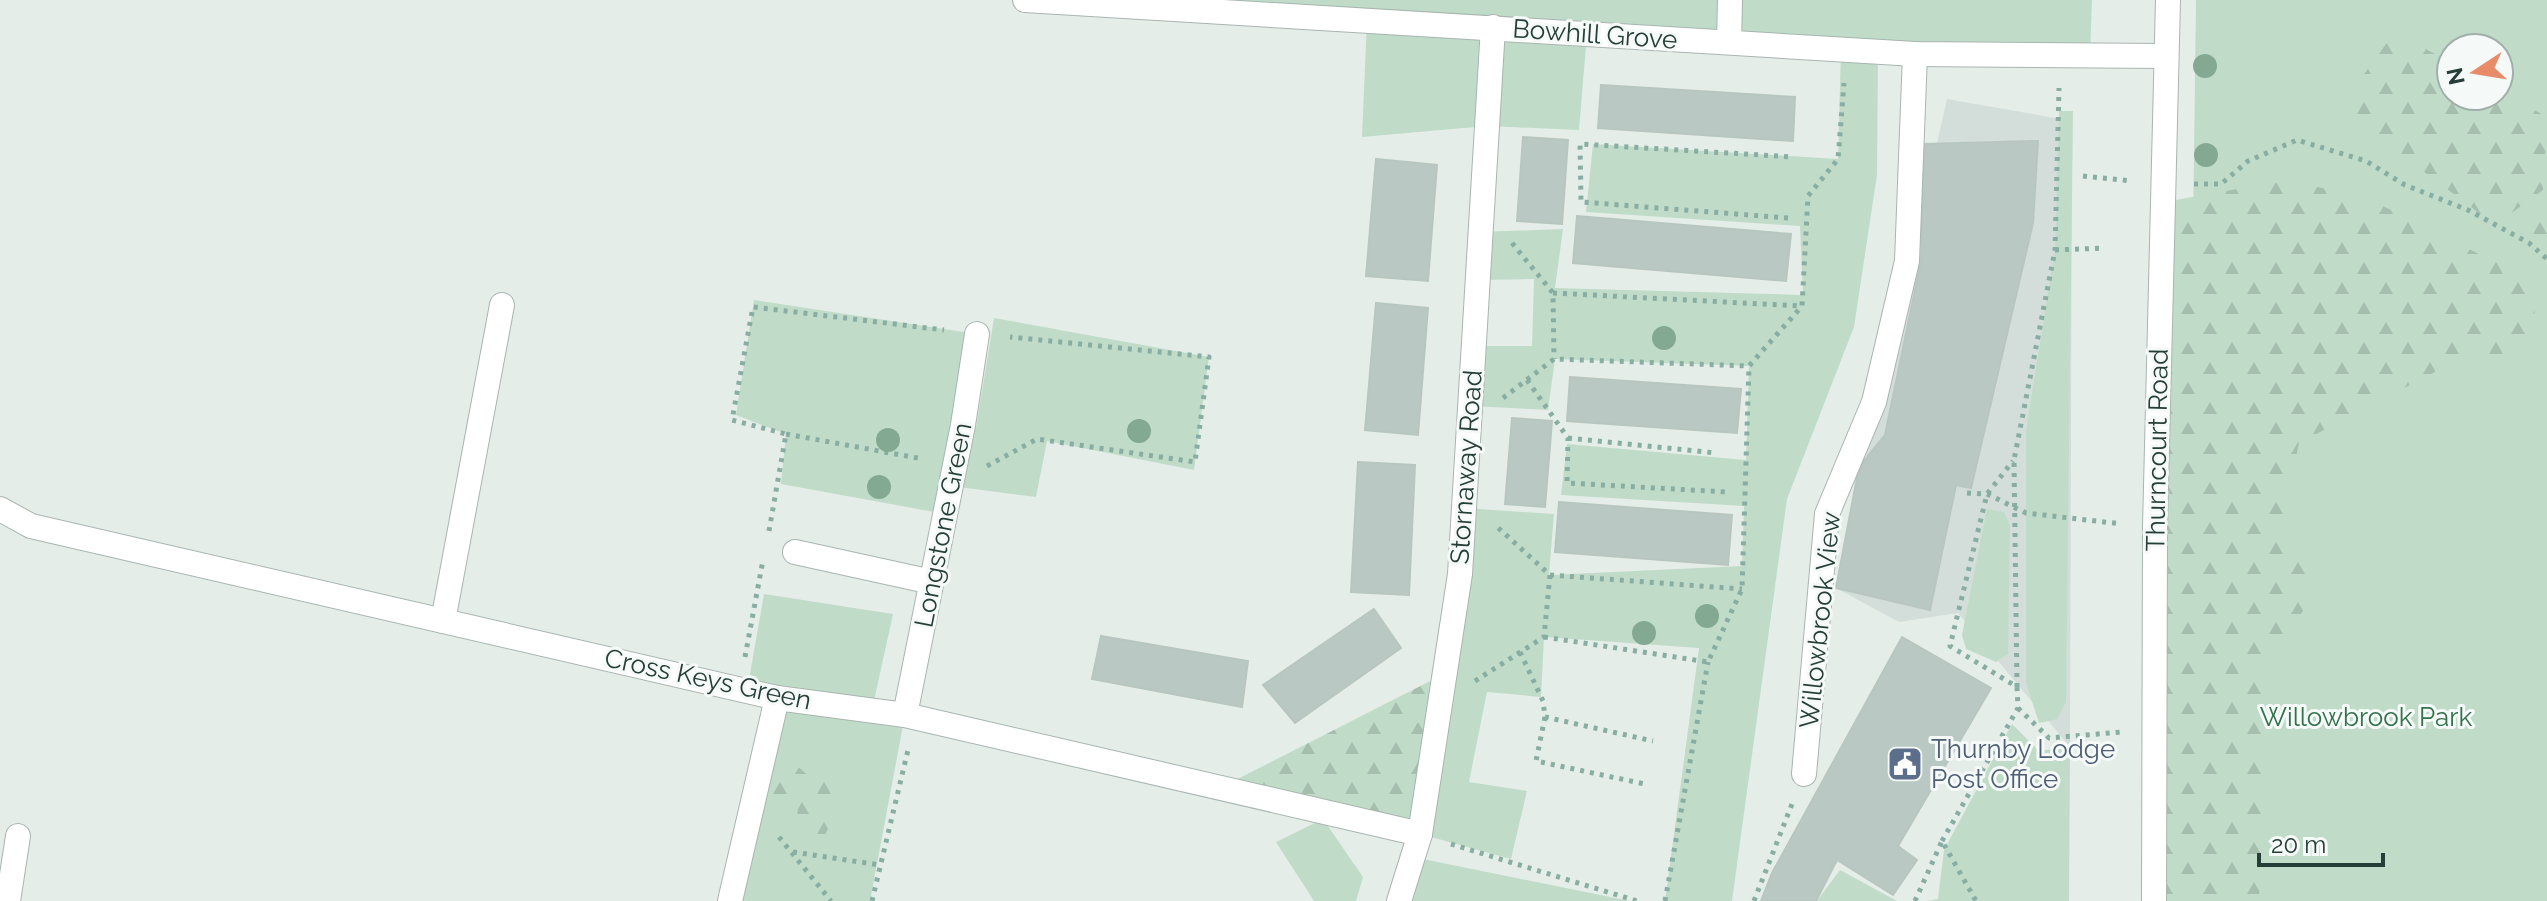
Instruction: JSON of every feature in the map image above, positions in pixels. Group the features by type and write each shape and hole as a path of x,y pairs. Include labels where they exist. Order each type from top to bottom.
{"street":[{"name":"Bowhill Grove","path":"1025,0 1915,54 2165,56"},
{"path":"1729,42 1730,0"},
{"name":"Thurncourt Road","path":"2154,901 2155,527 2168,0"},
{"name":"Stornaway Road","path":"1399,901 1420,834 1460,574 1493,27"},
{"name":"Willowbrook View","path":"1804,774 1827,514 1874,402 1907,261 1915,54"},
{"path":"443,621 502,305"},
{"name":"Longstone Green","path":"910,716 977,334"},
{"name":"Cross Keys Green","path":"0,509 31,526 777,698 910,716 1420,834"},
{"path":"795,552 932,582"},
{"path":"730,901 777,698"},
{"path":"8,901 18,836"}],"path":[{"path":"1665,901 1708,662 1742,589 1749,366 1802,306 1808,196 1838,159 1846,50"},
{"path":"1915,901 1942,841 2018,708 2014,460 2055,250 2060,55"},
{"path":"2083,176 2163,184 2221,184 2248,161 2297,140 2366,161 2405,185 2468,210 2518,237 2547,259"},
{"path":"1788,218 1581,202 1580,144 1794,157"},
{"path":"1480,232 1504,233 1553,293 1554,359"},
{"path":"2055,250 2105,248"},
{"path":"1553,293 1802,306"},
{"path":"753,307 977,334 1209,357 1195,462 1037,439 953,476 786,434 732,420 753,307"},
{"path":"1470,406 1493,406 1554,359 1749,366"},
{"path":"1527,380 1568,438 1567,483 1727,492"},
{"path":"767,539 786,434"},
{"path":"1568,438 1716,453"},
{"path":"2014,460 1987,494 1950,646 2017,687"},
{"path":"1967,493 1987,494 2026,513 2155,527"},
{"path":"1463,515 1485,516 1550,575 1742,589"},
{"path":"739,689 764,554"},
{"path":"1544,637 1550,575"},
{"path":"1443,683 1470,684 1544,637 1708,662"},
{"path":"1520,652 1543,701 1545,717 1536,761 1645,784"},
{"path":"2018,708 2049,738 2154,730"},
{"path":"872,901 910,716"},
{"path":"1545,717 1653,741"},
{"path":"1754,901 1804,774"},
{"path":"754,805 831,901"},
{"path":"1420,834 1637,901"},
{"path":"1942,841 1976,901"},
{"path":"792,852 880,865"}],"shaded area":[{"path":"1947,99 2072,121 2070,747 1958,613 1899,622 1836,588"}],"green space":[{"path":"1068,0 2092,0 2090,56 1587,34 1579,130 1487,126 1362,137 1367,19"},
{"name":"Willowbrook Park","path":"2196,0 2547,0 2547,901 2179,901 2189,543"},
{"path":"2395,32 2435,54 2435,112 2515,112 2515,99 2547,117 2543,190 2495,225 2339,108"},
{"path":"1841,50 1878,52 1877,175 1854,327 1787,499 1732,901 1665,901 1699,648 1544,637 1541,697 1487,692 1469,782 1527,791 1511,859 1420,834 1464,508 1554,514 1549,575 1742,566 1744,506 1561,495 1567,444 1746,460 1749,366 1555,359 1548,410 1470,406 1474,346 1532,346 1534,279 1477,280 1480,232 1563,229 1555,288 1803,295 1800,226 1586,212 1593,144 1838,159"},
{"path":"2059,111 2073,111 2066,702 2057,719 2039,723 2026,683 2026,431 2055,250"},
{"path":"2288,180 2369,199 2539,284 2528,356 2452,363 2299,443 2281,526 2311,553 2303,611 2264,658 2259,901 2165,901 2170,201"},
{"path":"2547,200 2547,259 2529,243"},
{"path":"754,300 977,334 963,425 976,428 994,318 1209,357 1194,470 1047,441 1036,497 951,486 945,514 781,484 786,434 736,415"},
{"path":"1987,509 2004,512 2010,526 2008,654 1996,662 1966,649 1962,635"},
{"path":"764,594 893,614 872,710 905,715 870,901 730,901 777,698 747,691"},
{"path":"1444,674 1420,834 1220,788"},
{"path":"2012,724 2039,751 2070,747 2069,901 1926,901 1938,899 1944,850"},
{"path":"795,764 811,778 851,779 825,835 795,832 799,801 770,811 763,790"},
{"path":"1323,819 1363,877 1356,901 1314,901 1276,842"},
{"path":"1418,858 1630,901 1403,901"},
{"path":"1840,870 1897,901 1817,901"}],"building":[{"path":"1601,85 1795,97 1793,141 1598,128"},
{"path":"1523,137 1568,140 1562,224 1517,221"},
{"path":"2038,141 2033,223 1971,488 1956,485 1930,610 1836,588 1859,467 1885,435 1921,261 1924,144"},
{"path":"1376,159 1437,165 1428,281 1366,276"},
{"path":"1577,216 1791,234 1786,281 1573,263"},
{"path":"1376,303 1428,308 1418,435 1365,430"},
{"path":"1570,377 1741,389 1737,433 1567,421"},
{"path":"1512,418 1552,421 1545,507 1505,504"},
{"path":"1358,462 1415,465 1409,595 1351,592"},
{"path":"1559,502 1732,515 1728,565 1555,552"},
{"path":"1374,609 1401,648 1295,723 1263,685"},
{"path":"1101,636 1248,661 1242,707 1092,679"},
{"path":"1902,637 1991,688 1898,846 1917,860 1893,895 1837,860 1816,901 1761,901 1772,873"}],"place":[{"name":"Thurnby Lodge Post Office","path":"1905,764"}]}
